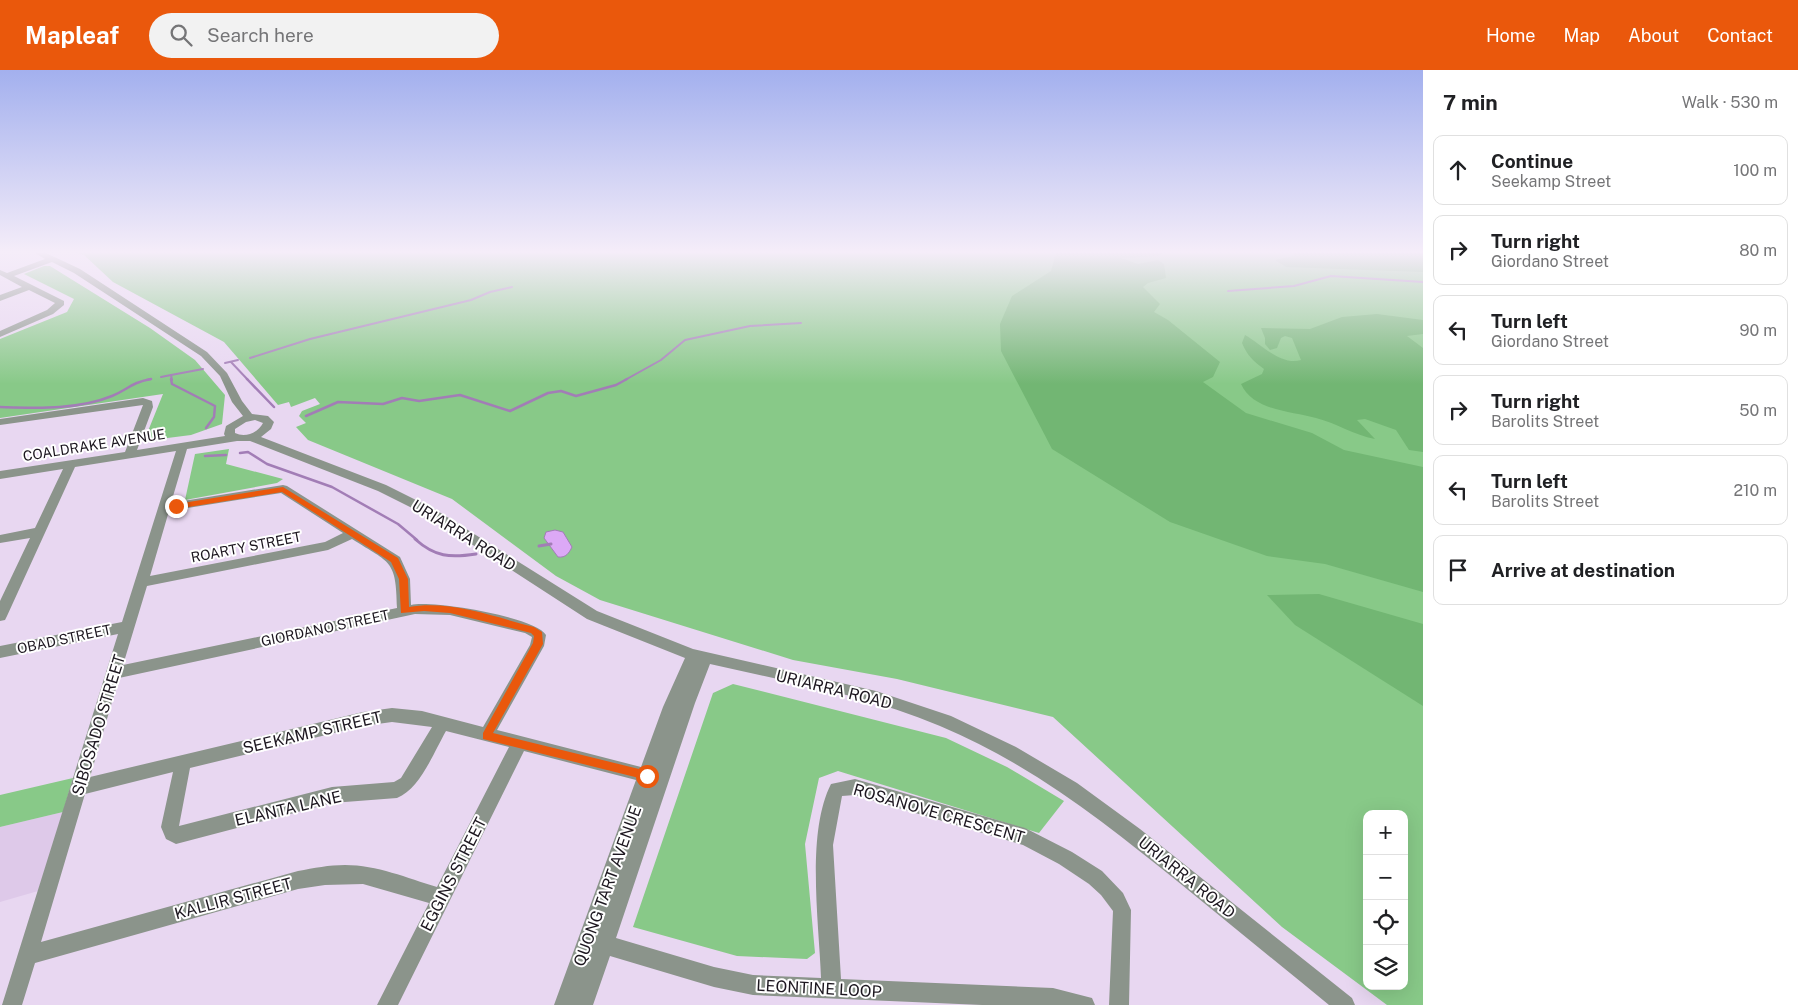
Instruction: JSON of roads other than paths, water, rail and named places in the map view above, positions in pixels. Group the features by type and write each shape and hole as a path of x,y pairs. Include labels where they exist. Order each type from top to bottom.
{"street":[{"path":"0,334 60,306 60,301 52,297"},
{"path":"117,297 204,354 224,375 237,402 250,417"},
{"path":"0,422 147,402 148,407 130,454"},
{"path":"234,430 237,402"},
{"path":"250,417 267,419 268,425 266,429 251,437 234,430 250,417"},
{"path":"266,429 281,449"},
{"name":"COALDRAKE AVENUE","path":"0,475 188,445 234,430"},
{"name":"URIARRA ROAD","path":"251,437 382,488 432,512 592,615 700,656 876,697 945,720 1010,752 1072,788 1126,829 1345,1005"},
{"name":"SIBOSADO STREET","path":"12,1005 165,508 188,445"},
{"path":"2,609 71,464"},
{"path":"165,508 283,489 389,556 399,566 404,579 404,611"},
{"path":"0,539 39,532"},
{"name":"ROARTY STREET","path":"142,582 328,546 352,533"},
{"name":"GIORDANO STREET","path":"114,673 404,611 424,608 450,610 529,628 537,633 539,638 537,646 486,736"},
{"name":"OBAD STREET","path":"0,652 129,626"},
{"name":"QUONG TART AVENUE","path":"583,1005 596,942 653,777 688,699 700,656"},
{"name":"SEEKAMP STREET","path":"80,787 379,716 413,717 653,777"},
{"name":"ELANTA LANE","path":"183,762 170,827 172,833 176,835 332,796 397,790 407,783 442,724"},
{"name":"EGGINS STREET","path":"387,1005 519,744"},
{"name":"ROSANOVE CRESCENT","path":"832,989 824,845 834,795 837,789 855,787 1032,840 1067,859 1110,892 1120,903 1122,910 1120,1005"},
{"name":"KALLIR STREET","path":"28,955 298,880 326,875 352,874 377,879 441,898"},
{"name":"QUONG TART AVENUE","path":"564,1005 596,942"},
{"name":"LEONTINE LOOP","path":"596,942 714,977 753,985 1054,998 1085,1005"}],"waterway":[{"path":"250,358 310,339 479,297"},
{"path":"625,380 661,360 685,340 750,326 801,323"},
{"path":"225,363 238,360"},
{"path":"231,362 248,380"},
{"path":"171,375 203,369"},
{"path":"161,377 171,375"},
{"path":"171,375 172,380"},
{"path":"0,407 57,407 85,404 99,401 134,384 151,379 146,380"},
{"path":"171,379 172,384 215,406 214,417 206,428"},
{"path":"247,379 274,407"},
{"path":"306,416 338,402 383,404 402,398 419,401 460,395 510,411 548,393 561,391 576,396 616,385 627,379"},
{"path":"240,453 248,452 267,464 332,487 398,524 417,540"},
{"path":"205,456 226,455"},
{"path":"415,539 422,545 443,555 476,554"},
{"path":"539,546 551,544"}]}
